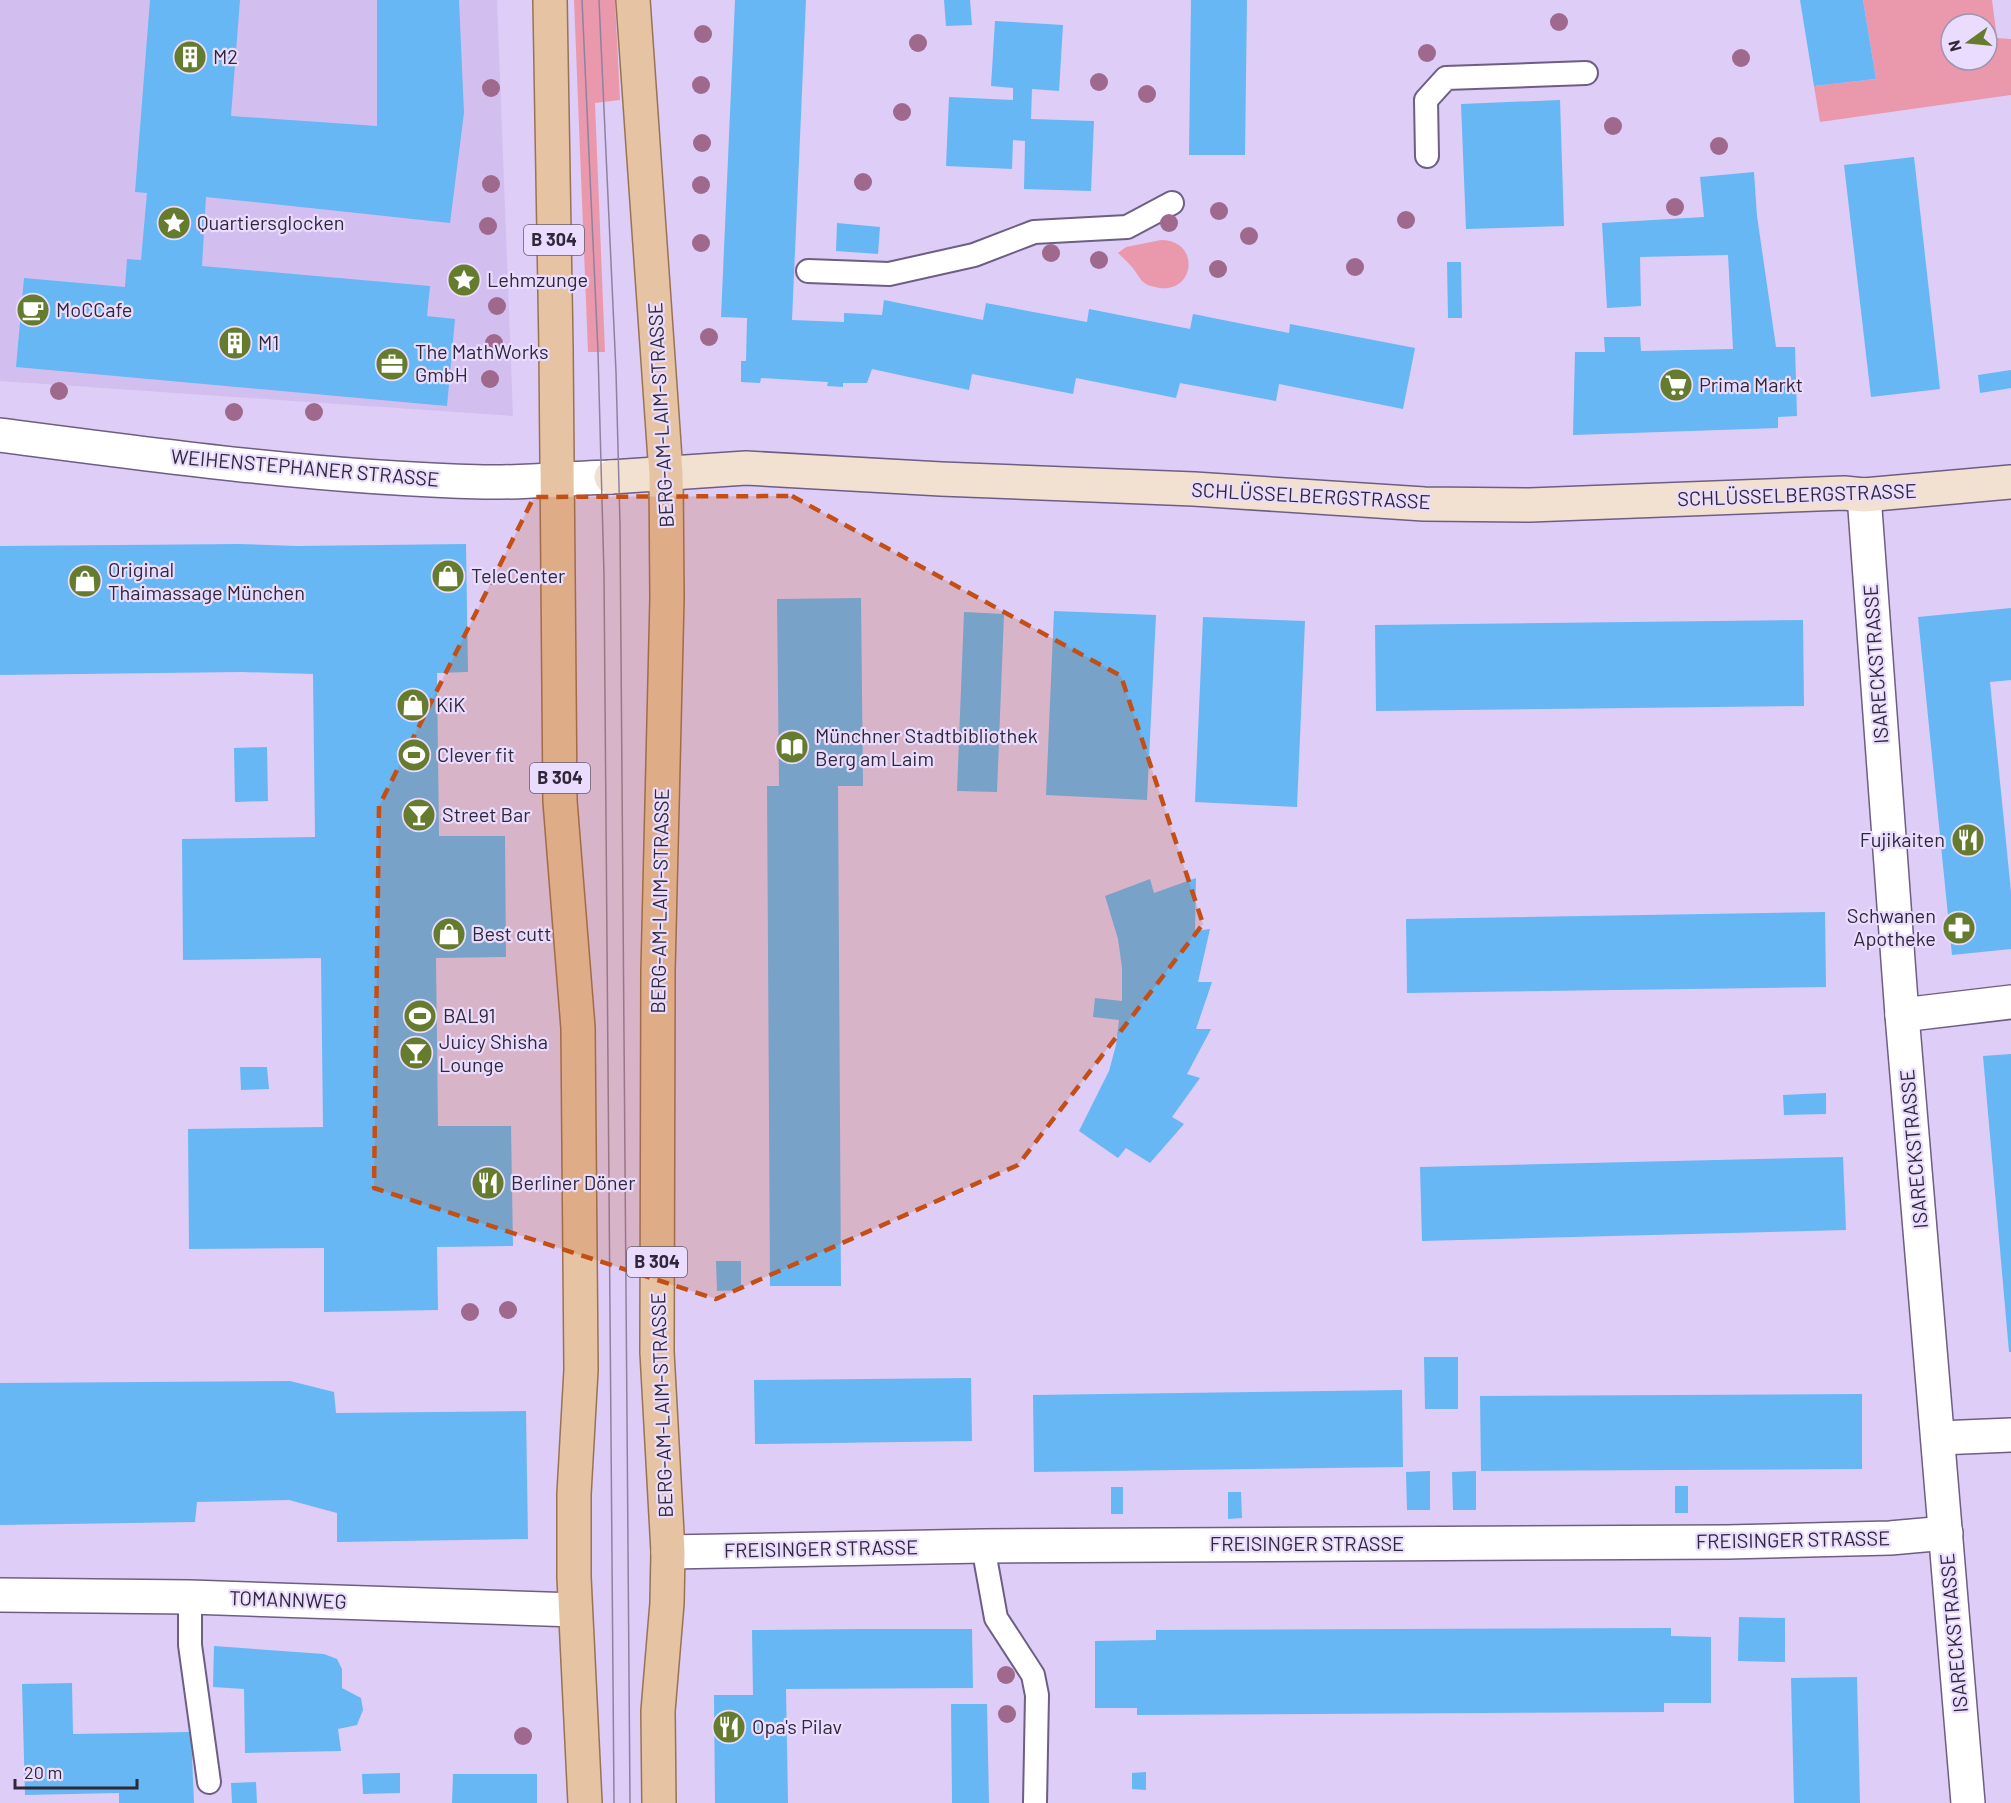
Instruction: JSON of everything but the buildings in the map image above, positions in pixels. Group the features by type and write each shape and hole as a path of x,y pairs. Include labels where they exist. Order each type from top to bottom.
{"main road":[{"name":"B 304","path":"550,0 560,801 578,1028 581,1370 574,1494 575,1610 585,1803"},
{"name":"BERG-AM-LAIM-STRASSE","path":"633,0 666,474 667,598 658,971 657,1352 668,1552 667,1603 658,1712 659,1803"}],"street":[{"name":"WEIHENSTEPHANER STRASSE","path":"0,435 302,471 484,482 611,477"},
{"name":"SCHLÜSSELBERGSTRASSE","path":"611,477 746,468 941,479 1194,489 1448,504 1530,505 1864,495 2011,482"},
{"name":"ISARECKSTRASSE","path":"1864,495 1902,1015 1968,1803"},
{"path":"1902,1015 2011,1002"},
{"path":"1939,1438 2011,1435"},
{"name":"FREISINGER STRASSE","path":"668,1552 983,1546 1727,1542 1890,1538 1946,1533"},
{"name":"TOMANNWEG","path":"0,1595 190,1597 575,1610"}],"lane":[{"path":"1427,156 1426,100 1446,78 1586,73"},
{"path":"808,271 889,274 974,255 1034,232 1126,227 1172,203"},
{"path":"983,1546 996,1618 1034,1675 1037,1695 1035,1803"},
{"path":"190,1597 190,1645 209,1782"}],"highlighted area":[{"path":"792,496 1121,676 1203,924 1018,1165 716,1299 374,1188 379,806 534,497"}],"shaded area":[{"path":"0,0 497,0 513,416 0,381"},
{"path":"574,0 615,0 620,100 595,103 605,352 588,352"},
{"path":"1863,0 1992,0 1994,12 1939,12 1939,72 1999,72 1999,38 2011,39 2011,95 1820,122 1814,86 1876,79"},
{"path":"1161,240 1174,242 1183,249 1188,258 1185,277 1179,284 1168,288 1144,283 1118,253 1126,247"}],"tram line":[{"path":"582,0 598,352 604,575 614,1803"},
{"path":"599,0 616,372 620,524 630,1803"}],"place":[{"name":"M2","path":"190,57"},
{"name":"Quartiersglocken","path":"174,223"},
{"name":"Lehmzunge","path":"464,280"},
{"name":"MoCCafe","path":"33,310"},
{"name":"M1","path":"235,343"},
{"name":"The MathWorks GmbH","path":"392,364"},
{"name":"Prima Markt","path":"1676,385"},
{"name":"TeleCenter","path":"448,576"},
{"name":"Original Thaimassage München","path":"85,581"},
{"name":"KiK","path":"413,705"},
{"name":"Münchner Stadtbibliothek Berg am Laim","path":"792,747"},
{"name":"Clever fit","path":"414,755"},
{"name":"Street Bar","path":"419,815"},
{"name":"Fujikaiten","path":"1968,840"},
{"name":"Schwanen Apotheke","path":"1959,928"},
{"name":"Best cutt","path":"449,934"},
{"name":"BAL91","path":"420,1016"},
{"name":"Juicy Shisha Lounge","path":"416,1053"},
{"name":"Berliner Döner","path":"488,1183"},
{"name":"Opa's Pilav","path":"729,1727"}]}
